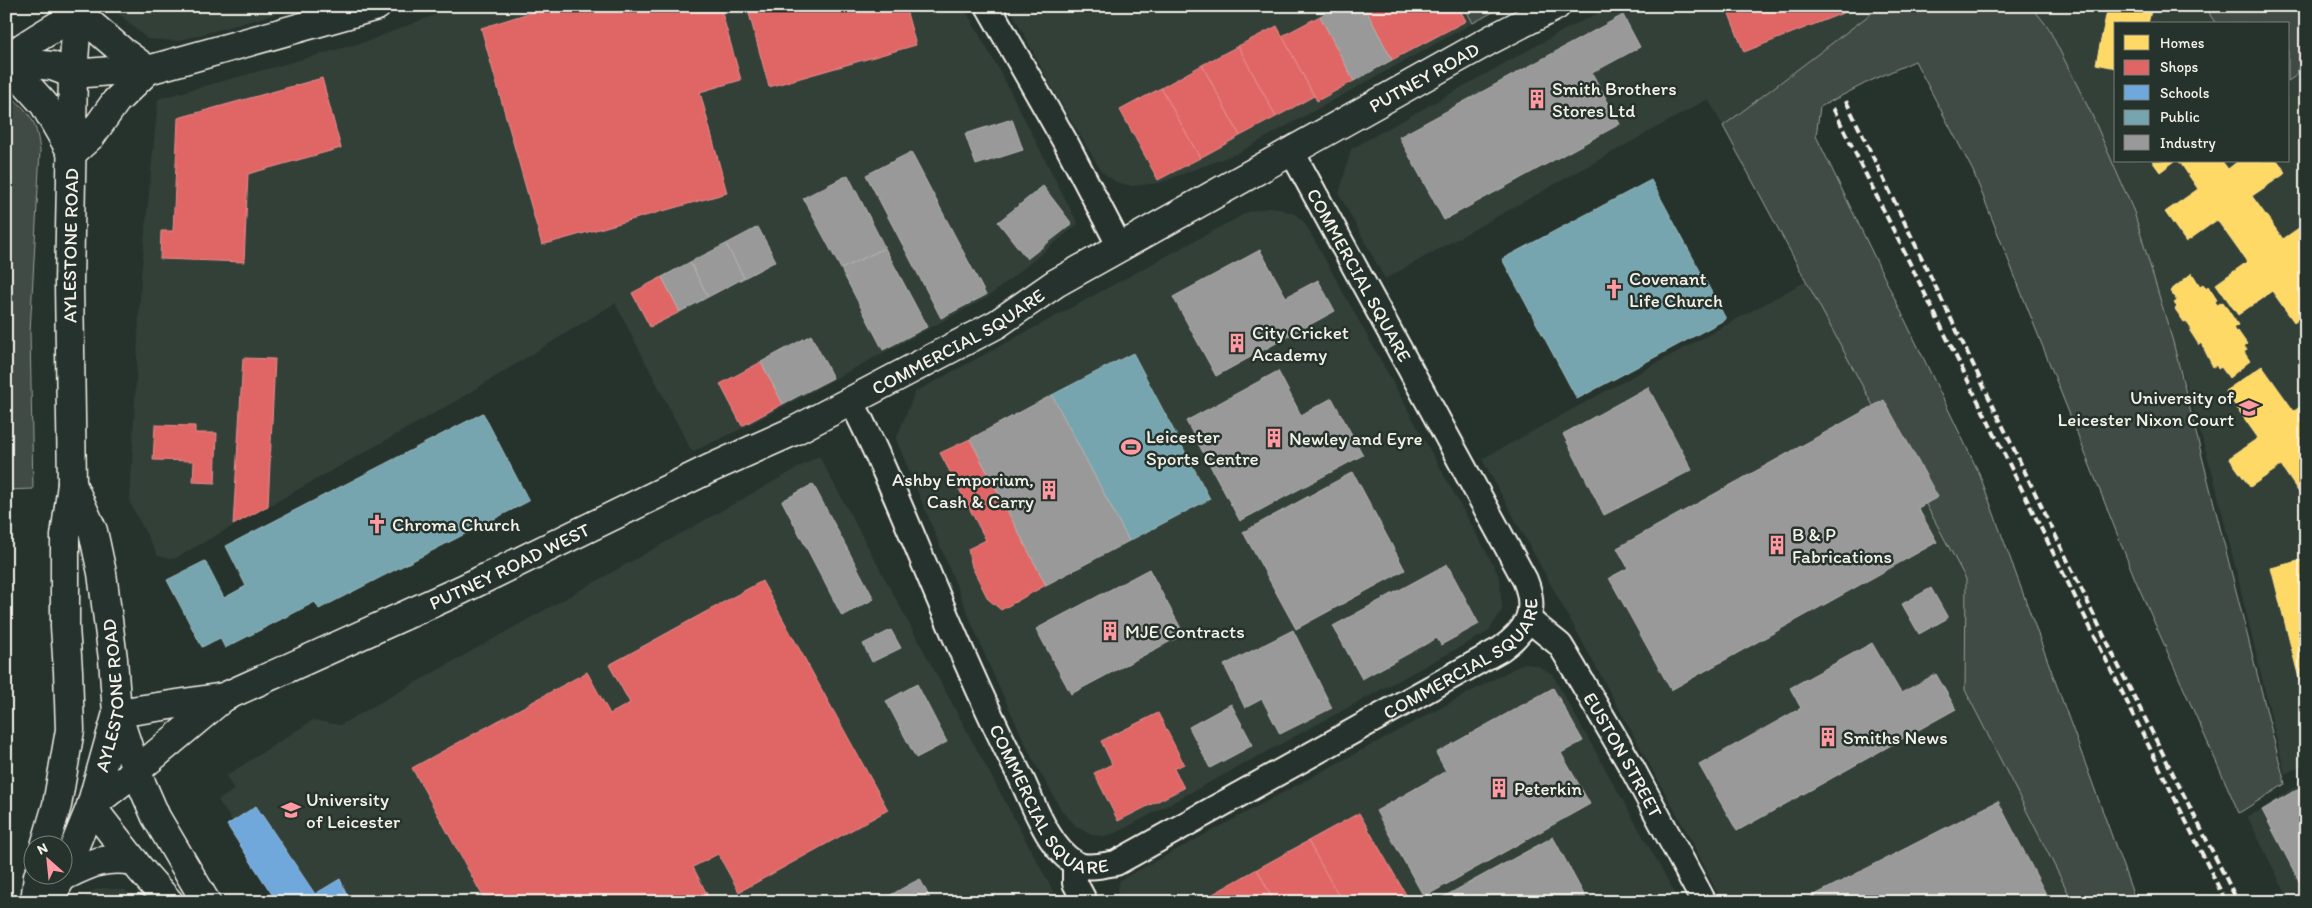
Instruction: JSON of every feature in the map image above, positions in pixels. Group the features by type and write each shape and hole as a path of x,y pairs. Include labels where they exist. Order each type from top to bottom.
{"main road":[{"path":"6,61 52,66 73,74 148,70 377,6"},
{"name":"PUTNEY ROAD","path":"1292,152 1492,39 1556,6"},
{"path":"6,61 27,42 46,33 78,10 122,51 148,70"},
{"name":"AYLESTONE ROAD","path":"49,836 57,805 70,730 64,627 65,536 72,484 69,284 73,74 78,10"},
{"path":"6,61 44,104 72,153 91,136 116,101 148,70"},
{"path":"73,74 88,91 105,116"},
{"name":"COMMERCIAL SQUARE","path":"852,402 997,324 1056,283 1292,152"},
{"name":"PUTNEY ROAD WEST","path":"91,806 224,697 461,590 852,402"},
{"name":"AYLESTONE ROAD","path":"72,484 94,531 102,573 113,659 117,713 91,806 72,838"},
{"name":"PUTNEY ROAD WEST","path":"117,713 224,697"},
{"path":"117,713 136,771 156,817 206,902"},
{"path":"70,730 91,806 169,902"},
{"path":"72,868 94,861 120,859 134,861"},
{"name":"AYLESTONE ROAD","path":"35,902 44,886"},
{"name":"AYLESTONE ROAD","path":"48,902 49,886"}],"street":[{"path":"988,6 1067,146 1120,247"},
{"name":"COMMERCIAL SQUARE","path":"852,402 870,439 962,653 1012,759 1051,839 1062,853 1075,864 1087,866 1116,863 1501,649 1523,629 1532,607 1531,593 1292,152"},
{"name":"EUSTON STREET","path":"1528,619 1550,636 1564,652 1631,766 1704,902"},
{"path":"1075,864 1075,883 1086,902"}],"shaded area":[{"path":"116,6 305,6 178,41 147,39 116,11"},
{"path":"457,6 963,6 1002,75 1078,224 988,297 739,430 692,452 615,303 456,401 174,559 158,556 130,503 141,276 158,99 368,41"},
{"path":"1009,6 1464,6 1473,23 1238,153 1159,183 1132,186 1116,182 1102,172 1053,90"},
{"path":"1464,6 1504,6 1473,23"},
{"path":"1612,6 1881,6 1723,126 1708,99 1385,279 1339,194 1351,149 1568,28"},
{"path":"1881,6 2031,6 2048,27 2091,113 2134,212 2173,342 2285,784 2239,813 2135,579 1973,171 1915,61 1868,82 1820,107 1816,136 1979,473 2136,902 2073,902 1965,690 1966,579 1723,126"},
{"name":"University of Leicester Nixon Court","path":"2031,6 2208,6 2210,15 2215,22 2114,22 2114,162 2290,162 2290,80 2297,75 2300,56 2306,44 2306,763 2285,774 2213,475 2134,212 2091,113 2048,27"},
{"path":"2208,6 2306,6 2306,44 2300,56 2297,75 2290,80 2290,22 2215,22 2210,15"},
{"path":"6,92 21,105 34,123 40,151 30,332 33,489 6,490"},
{"path":"1272,207 1295,214 1304,222 1311,234 1493,564 1500,579 1502,610 1488,632 1116,833 1105,836 1091,835 1076,826 1062,811 1032,758 989,665 896,439 915,392 1248,212"},
{"path":"1806,281 1966,579 1965,690 2073,902 1722,902 1692,842 1482,459"},
{"path":"819,456 1059,902 277,902 227,825 232,821 218,800 234,790 226,776 313,720 340,725"},
{"path":"1524,663 1538,666 1552,674 1680,902 1115,902 1120,880"},
{"path":"2306,779 2306,902 2290,902 2247,816 2262,810"},
{"path":"102,888 125,890 139,902 82,902 92,891"}],"building: Homes":[{"path":"2108,6 2152,6 2148,22 2114,22 2114,68 2096,64"},
{"path":"2153,162 2174,162 2160,172"},
{"path":"2180,162 2223,162 2228,169 2237,162 2279,162 2286,173 2252,196 2283,239 2306,223 2306,313 2294,322 2272,291 2238,315 2216,284 2247,262 2217,220 2186,242 2165,212 2198,189"},
{"path":"2192,273 2200,286 2203,284 2206,288 2208,286 2217,300 2215,301 2217,305 2223,302 2238,325 2233,328 2236,332 2238,331 2247,344 2244,346 2247,350 2244,352 2250,361 2229,378 2221,367 2218,369 2216,365 2213,367 2201,343 2199,345 2186,321 2184,322 2175,309 2177,307 2174,303 2177,301 2170,291"},
{"path":"2262,366 2294,411 2306,403 2306,490 2300,494 2281,466 2250,487 2229,458 2258,438 2225,391"},
{"path":"2306,559 2306,706 2271,568"}],"building: Shops":[{"path":"551,6 720,6 741,80 700,92 727,193 542,245 481,28"},
{"path":"747,6 905,6 916,45 769,87"},
{"path":"1364,6 1458,6 1466,21 1392,60"},
{"path":"1726,6 1846,6 1848,11 1744,52"},
{"path":"1320,16 1354,81 1317,101 1282,36"},
{"path":"1277,26 1314,96 1276,117 1238,46"},
{"path":"1238,46 1276,117 1240,136 1202,65"},
{"path":"1202,65 1240,136 1200,158 1161,88"},
{"path":"322,78 341,148 248,174 244,262 160,259 161,231 173,231 178,118"},
{"path":"1161,88 1200,158 1158,180 1120,110"},
{"path":"662,277 680,312 650,327 632,293"},
{"path":"243,358 275,359 268,506 233,525"},
{"path":"761,362 783,404 742,426 720,384"},
{"path":"155,425 195,426 195,433 217,433 215,483 193,482 194,461 153,460"},
{"path":"970,439 1046,585 1001,610 988,599 972,567 968,549 986,540 940,453"},
{"path":"762,581 888,810 739,892 718,854 693,867 711,902 486,902 412,768 587,672 610,714 630,703 609,665"},
{"path":"1158,713 1184,764 1174,769 1184,788 1118,821 1094,773 1112,764 1101,741"},
{"path":"1359,813 1408,898 1401,902 1342,902 1308,841"},
{"path":"1308,841 1342,902 1274,902 1257,869"},
{"path":"1257,869 1274,902 1206,902 1204,899"}],"building: Schools":[{"path":"256,806 315,894 340,879 350,902 277,902 227,825"}],"building: Public":[{"name":"Covenant Life Church","path":"1651,180 1726,319 1577,399 1502,259"},
{"name":"Leicester Sports Centre","path":"1133,353 1210,499 1129,541 1052,395"},
{"name":"Chroma Church","path":"483,413 529,501 319,609 315,602 225,648 220,638 202,647 167,580 205,561 224,598 246,586 226,546"}],"building: Industry":[{"path":"1339,6 1364,6 1392,60 1354,81 1320,16"},
{"name":"Smith Brothers Stores Ltd","path":"1623,15 1640,47 1592,73 1620,124 1444,220 1399,137"},
{"path":"1012,119 1023,150 976,165 965,134"},
{"path":"911,152 986,295 941,318 866,175"},
{"path":"848,175 885,248 841,269 803,198"},
{"path":"1043,186 1072,224 1027,259 998,222"},
{"path":"758,227 776,261 744,278 726,244"},
{"path":"726,244 744,278 708,297 690,262"},
{"path":"885,248 927,327 883,350 841,269"},
{"name":"City Cricket Academy","path":"1260,250 1286,297 1318,280 1335,311 1216,376 1173,297"},
{"path":"690,262 708,297 680,312 662,277"},
{"path":"811,335 833,378 783,404 761,362"},
{"name":"Newley and Eyre","path":"1278,371 1301,415 1332,398 1363,455 1240,521 1186,421"},
{"path":"1648,387 1692,470 1604,515 1563,434"},
{"name":"Ashby Emporium, Cash & Carry","path":"1052,395 1129,541 1046,585 970,439"},
{"name":"B & P Fabrications","path":"1884,400 1938,497 1918,508 1937,542 1671,690 1609,578 1628,568 1617,548"},
{"path":"1353,472 1405,570 1296,629 1243,532"},
{"path":"813,484 874,599 842,616 782,501"},
{"path":"1447,564 1479,624 1441,645 1437,638 1362,679 1333,626"},
{"name":"MJE Contracts","path":"1149,569 1184,634 1071,694 1036,629"},
{"path":"1931,588 1948,618 1919,634 1902,604"},
{"path":"891,630 901,648 872,662 863,644"},
{"path":"1293,630 1332,708 1280,734 1262,699 1245,708 1224,665"},
{"name":"Smiths News","path":"1872,643 1901,693 1936,674 1956,709 1737,831 1699,765 1801,708 1790,688"},
{"path":"917,684 947,742 916,758 886,701"},
{"name":"Peterkin","path":"1553,688 1583,741 1561,753 1590,804 1424,897 1376,811 1446,771 1436,753"},
{"path":"1231,704 1253,745 1210,768 1189,727"},
{"path":"2306,784 2306,875 2298,879 2262,810"},
{"path":"1998,801 2050,902 1801,902"},
{"path":"1553,837 1588,902 1434,902"},
{"path":"2306,875 2306,893 2298,879"},
{"path":"920,879 932,902 878,902 912,883"}],"railway":[{"path":"1846,101 2118,665 2238,902"},
{"path":"1833,108 2226,902"}],"place":[{"name":"Smith Brothers Stores Ltd","path":"1537,99"},
{"name":"Covenant Life Church","path":"1614,289"},
{"name":"City Cricket Academy","path":"1237,343"},
{"name":"University of Leicester Nixon Court","path":"2249,408"},
{"name":"Newley and Eyre","path":"1274,438"},
{"name":"Leicester Sports Centre","path":"1131,447"},
{"name":"Ashby Emporium, Cash & Carry","path":"1049,490"},
{"name":"Chroma Church","path":"377,524"},
{"name":"B & P Fabrications","path":"1777,545"},
{"name":"MJE Contracts","path":"1110,631"},
{"name":"Smiths News","path":"1828,737"},
{"name":"Peterkin","path":"1499,788"},
{"name":"University of Leicester","path":"291,810"}]}
